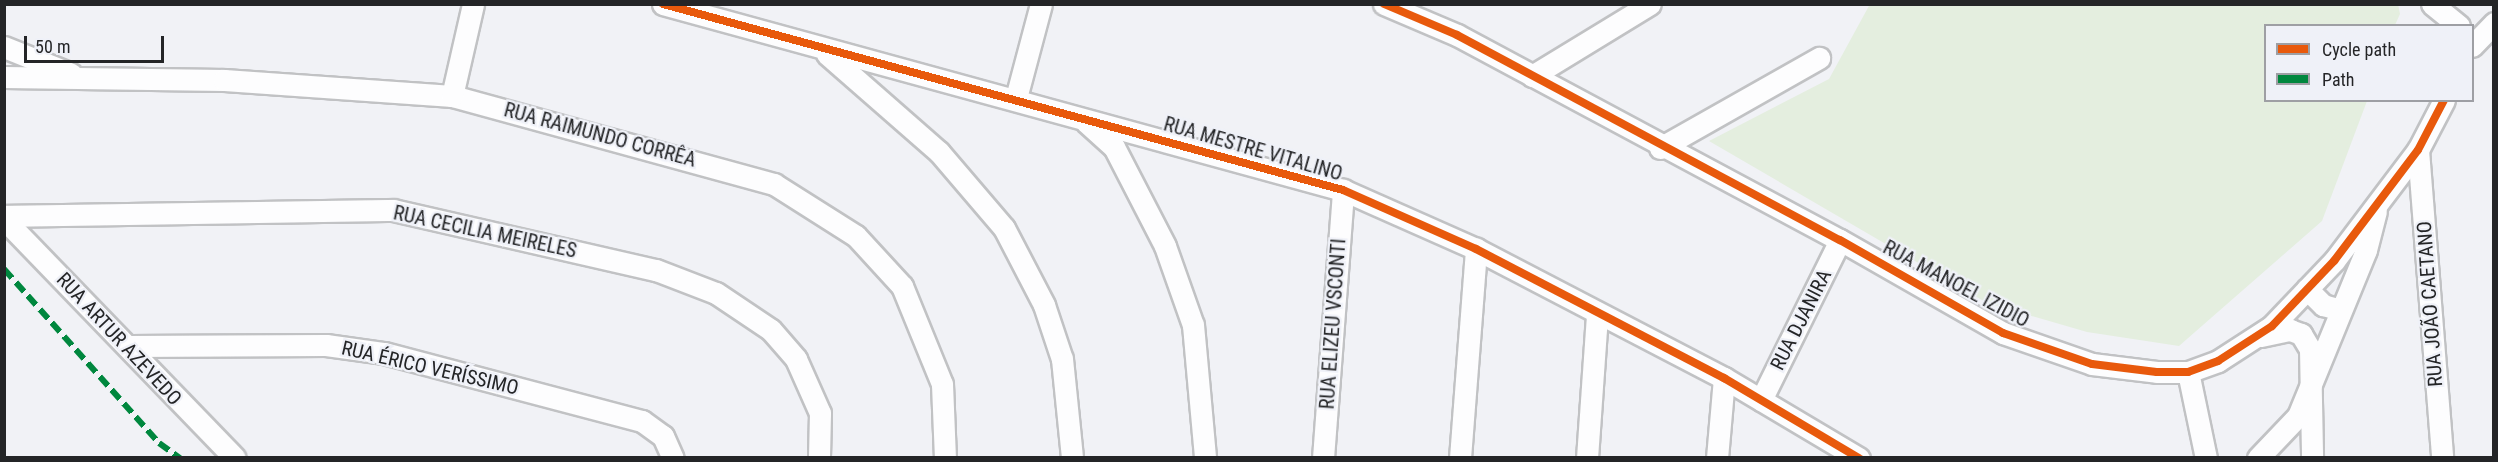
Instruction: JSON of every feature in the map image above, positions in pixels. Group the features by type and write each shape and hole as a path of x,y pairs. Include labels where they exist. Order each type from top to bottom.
{"street":[{"path":"452,96 473,4"},
{"name":"RUA MESTRE VITALINO","path":"663,4 825,52 1016,98 1343,190 1476,249 1597,315 1724,378 1838,452 1859,458"},
{"path":"1016,98 1041,4"},
{"path":"1532,76 1650,4"},
{"path":"2432,4 2457,24"},
{"name":"RUA MANOEL IZIDIO","path":"1394,6 1532,76 1660,148 1840,240 2003,333 2092,364 2188,372 2218,362 2261,336 2307,289 2380,199 2418,150 2443,102"},
{"path":"2474,40 2493,23"},
{"name":"RUA RAIMUNDO CORRÊA","path":"4,47 80,78"},
{"path":"825,52 939,152 1004,228 1044,305 1062,359 1072,458"},
{"path":"1660,148 1819,58"},
{"name":"RUA RAIMUNDO CORRÊA","path":"4,77 224,80 452,96 774,184 856,236 902,286 928,343 942,384 945,458"},
{"path":"1082,118 1114,147 1165,246 1193,325 1205,458"},
{"name":"RUA JOÃO CAETANO","path":"2418,150 2442,458"},
{"name":"RUA ELIZEU VSCONTI","path":"1323,458 1343,190"},
{"name":"RUA MANOEL IZIDIO","path":"2310,389 2366,250 2380,199"},
{"name":"RUA CECILIA MEIRELES","path":"4,217 393,210 656,270 716,293 771,330 796,359 820,413 819,457"},
{"name":"RUA ARTUR AZEVEDO","path":"4,217 235,458"},
{"name":"RUA DJANIRA","path":"1761,400 1840,240"},
{"path":"1460,458 1476,249"},
{"path":"2307,289 2323,306 2340,310"},
{"path":"1587,458 1597,315"},
{"path":"2261,336 2290,330 2301,334 2310,349 2312,458"},
{"name":"RUA ÉRICO VERÍSSIMO","path":"129,346 326,345 384,353 642,421 663,436 673,458"},
{"path":"2188,372 2206,458"},
{"path":"1717,458 1724,378"},
{"path":"2258,458 2298,416 2310,389"},
{"path":"819,457 825,458"}],"green space":[{"path":"1870,4 2398,4 2400,14 2395,24 2264,24 2264,102 2367,102 2322,221 2179,346 2087,332 1987,303 1709,141 1829,79"}],"marked path":[{"path":"4,269 159,443 180,458"}],"cycle path":[{"path":"663,4 1343,190 1476,249 1724,378 1859,458"},
{"path":"1384,4 1457,35 1840,240 2003,333 2092,364 2157,372 2188,372 2218,361 2272,326 2334,261 2418,150 2443,102"}]}
